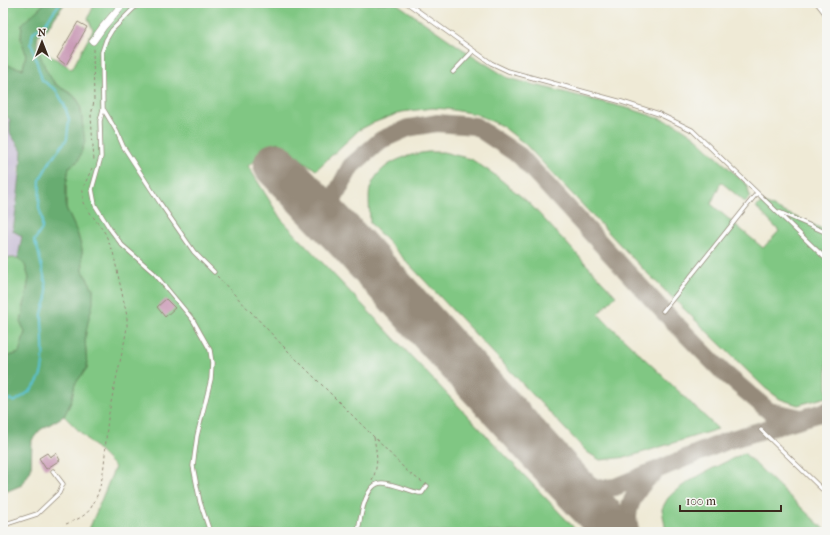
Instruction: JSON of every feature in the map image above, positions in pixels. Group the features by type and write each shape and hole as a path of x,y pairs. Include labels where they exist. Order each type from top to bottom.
{"street":[{"path":"94,41 103,26 122,6 122,3"}],"lane":[{"path":"139,3 112,30 106,40 102,52 103,109 100,121 101,157 92,189 95,205 110,229 122,245 154,273 193,320 210,350 212,363 210,379 197,436 193,466 200,502 210,532"},
{"path":"407,3 472,51 491,63 508,71 622,102 676,122 692,130 827,260"},
{"path":"817,3 827,16"},
{"path":"453,72 472,51"},
{"path":"103,109 117,132 123,146 160,203 194,252 214,272"},
{"path":"662,311 757,193"},
{"path":"776,211 827,233"},
{"path":"761,430 827,494"},
{"path":"3,525 37,514 59,494 63,484 53,471"},
{"path":"358,532 367,494 375,484 381,482 419,493 422,493 427,486"}],"path":[{"path":"66,524 84,516 92,507 97,496 105,457 110,411 127,327 127,316 112,252 105,233 83,203 83,188 94,166 91,116 94,101 94,41"},
{"path":"214,272 285,348 409,473 427,486"},
{"path":"367,494 377,467 377,454 374,437"}],"shaded area":[{"path":"3,112 10,120 10,133 22,151 19,170 19,187 22,236 18,258 3,258"}],"green space":[{"path":"3,3 45,3 22,24 21,39 26,54 23,69 7,66 3,33"},
{"path":"45,3 65,3 46,30 38,36 37,47 46,70 55,84 73,95 80,104 85,142 78,161 69,167 66,186 66,208 77,232 82,249 83,271 93,289 93,303 85,338 87,368 75,384 71,402 64,416 40,430 32,440 31,470 22,485 3,493 3,358 19,353 25,332 21,323 29,278 25,265 18,258 22,236 13,231 22,151 10,133 10,120 3,112 3,33 7,65 23,69 26,54 21,39 22,24"},
{"path":"95,3 396,3 461,48 508,78 634,110 676,124 695,137 747,185 750,197 745,202 721,182 711,204 763,248 779,231 756,207 762,202 827,231 827,397 798,405 780,399 765,388 643,269 525,144 502,126 476,114 447,109 432,108 402,112 359,130 316,170 277,142 248,166 281,219 578,532 88,532 115,467 64,416 71,402 75,384 87,368 85,338 93,289 83,271 82,249 77,232 66,208 66,186 69,167 78,161 82,118 78,101 73,95 58,86 52,79 46,71 37,47 72,69 93,30 88,18"},
{"path":"428,152 443,152 471,159 495,175 529,203 616,296 598,314 718,429 628,457 600,460 587,452 370,223 369,192 379,173 393,162 402,158"},
{"path":"3,258 18,258 25,265 29,278 21,323 25,332 19,353 3,358"},
{"path":"744,453 827,532 666,532 662,509 668,498 683,485 693,479"}],"building":[{"path":"78,22 87,27 66,65 57,58"},
{"path":"166,299 175,308 165,317 157,307"},
{"path":"47,453 50,457 56,453 60,460 46,469 39,458"}],"waterway":[{"path":"3,404 10,399 14,402 30,391 36,384 41,374 44,354 42,315 47,293 39,252 34,241 42,229 42,217 39,208 40,179 49,163 67,139 69,119 64,104 56,90 42,80 31,43 33,32 43,26 60,3"}],"taxiway":[{"path":"352,244 337,218 333,200 351,166 381,140 408,128 437,123 475,126 520,156 663,311 722,371 769,411 801,418"},
{"path":"562,475 582,486 594,489 615,487 729,440 827,411"},
{"path":"630,532 628,516 633,498 640,487 653,474"}],"runway":[{"path":"276,165 352,244 562,475 616,532"}]}
